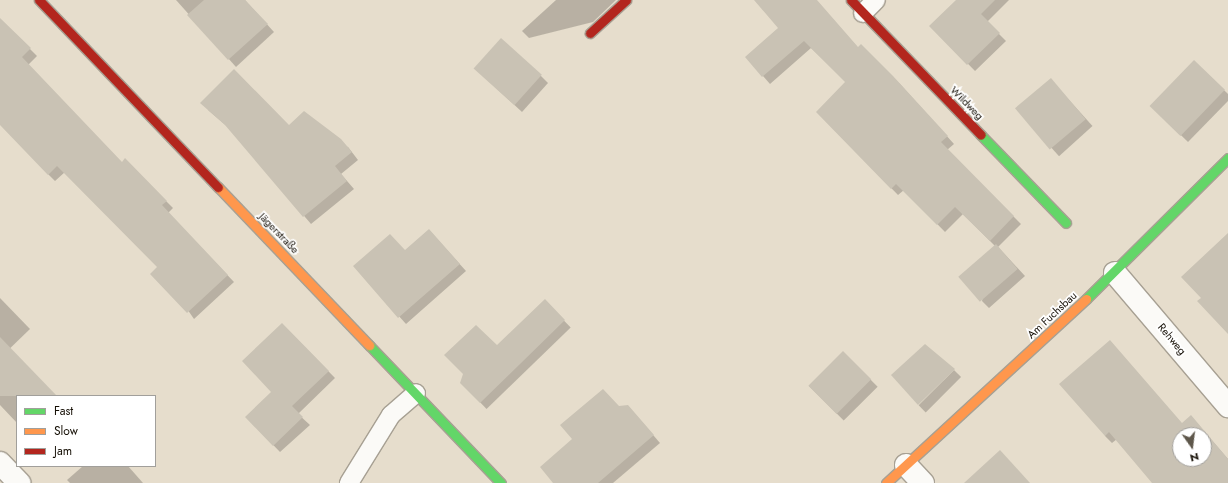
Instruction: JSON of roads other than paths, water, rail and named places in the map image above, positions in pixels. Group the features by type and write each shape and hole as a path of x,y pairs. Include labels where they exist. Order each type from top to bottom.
{"street":[{"name":"Jägerstraße","path":"39,0 501,483"},
{"path":"590,33 626,0"},
{"name":"Wildweg","path":"851,0 1066,223"},
{"name":"Am Fuchsbau","path":"886,483 1115,273 1228,158"},
{"name":"Rehweg","path":"1115,273 1228,406"},
{"path":"0,463 19,483"},
{"path":"906,465 923,483"}],"lane":[{"path":"863,13 876,0"},
{"path":"349,483 391,415 416,393"}]}
